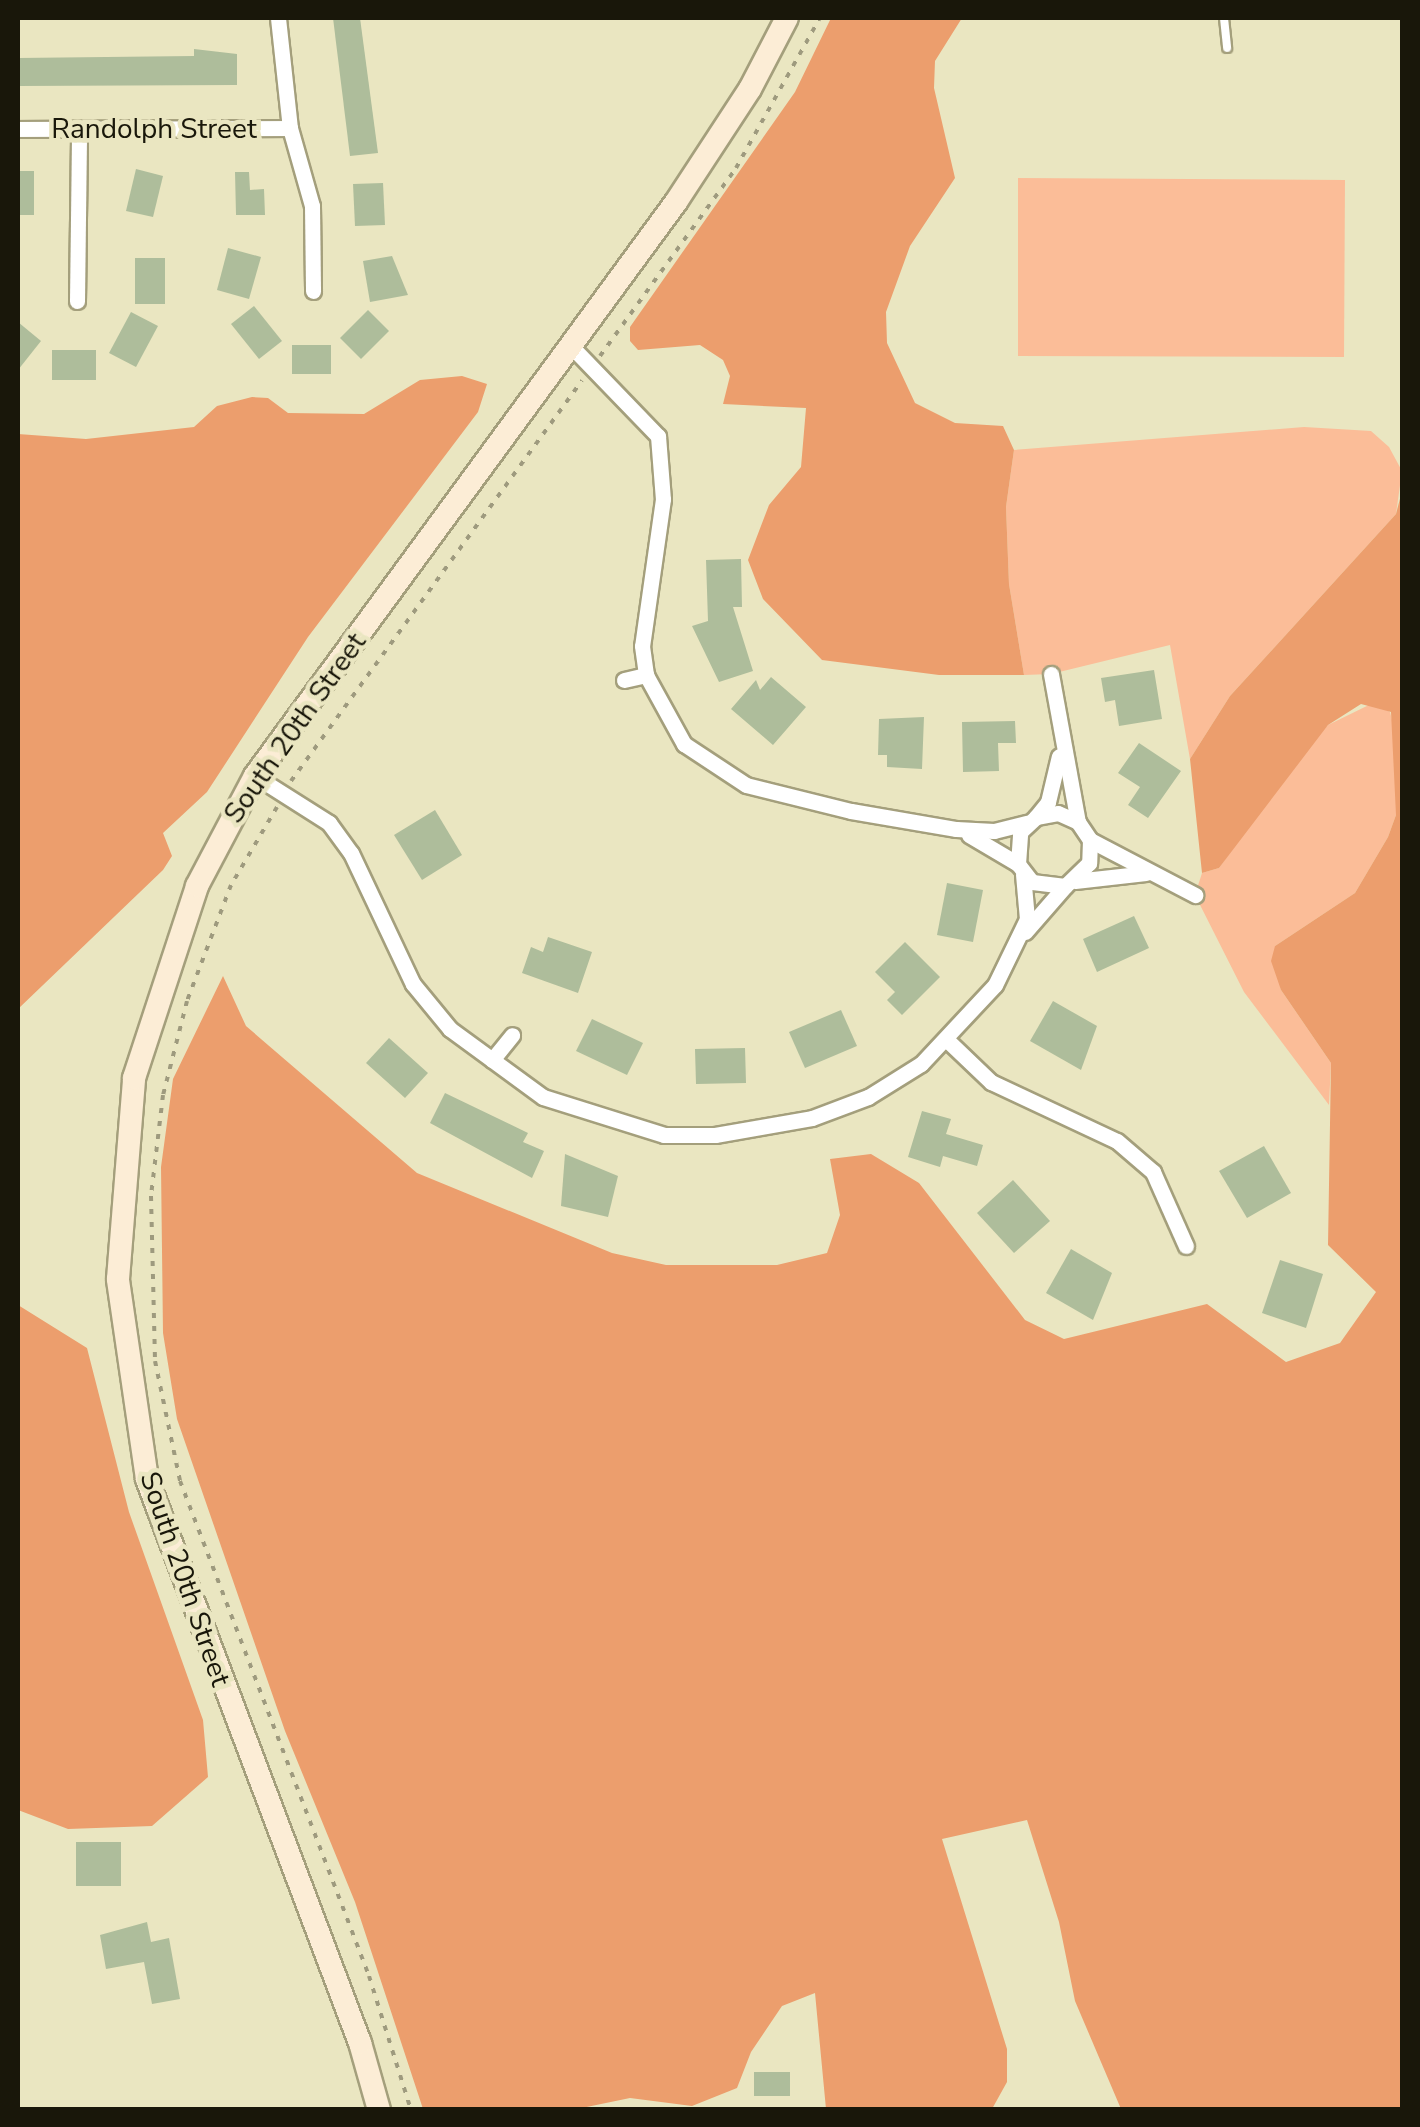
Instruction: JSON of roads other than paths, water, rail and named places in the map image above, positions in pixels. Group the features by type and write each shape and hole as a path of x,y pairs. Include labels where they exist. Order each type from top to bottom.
{"main road":[{"name":"South 20th Street","path":"379,2110 360,2042 147,1479 124,1350 119,1208 134,1078 197,886 255,776 686,186 787,18"}],"street":[{"path":"278,18 290,128 312,206 313,291"},
{"name":"Randolph Street","path":"18,129 290,128"},
{"path":"77,301 80,131"},
{"path":"570,345 594,364 658,436 664,499 642,624 646,675 684,744 746,784 956,829 994,831 1058,813 1078,822"},
{"path":"1051,674 1078,822 1090,840 1195,895"},
{"path":"624,680 646,675"},
{"path":"1022,934 1016,842 1056,778 1061,742"},
{"path":"255,776 329,823 351,853 413,984 450,1029 543,1097 585,1115 664,1135 715,1135 812,1118 868,1097 947,1040 996,985 1022,934 1089,863 1090,840"},
{"path":"956,829 1042,887 1150,873"},
{"path":"492,1060 512,1035"},
{"path":"947,1040 992,1082 1118,1140 1153,1172 1186,1246"}],"lane":[{"path":"1224,18 1226,48"}]}
